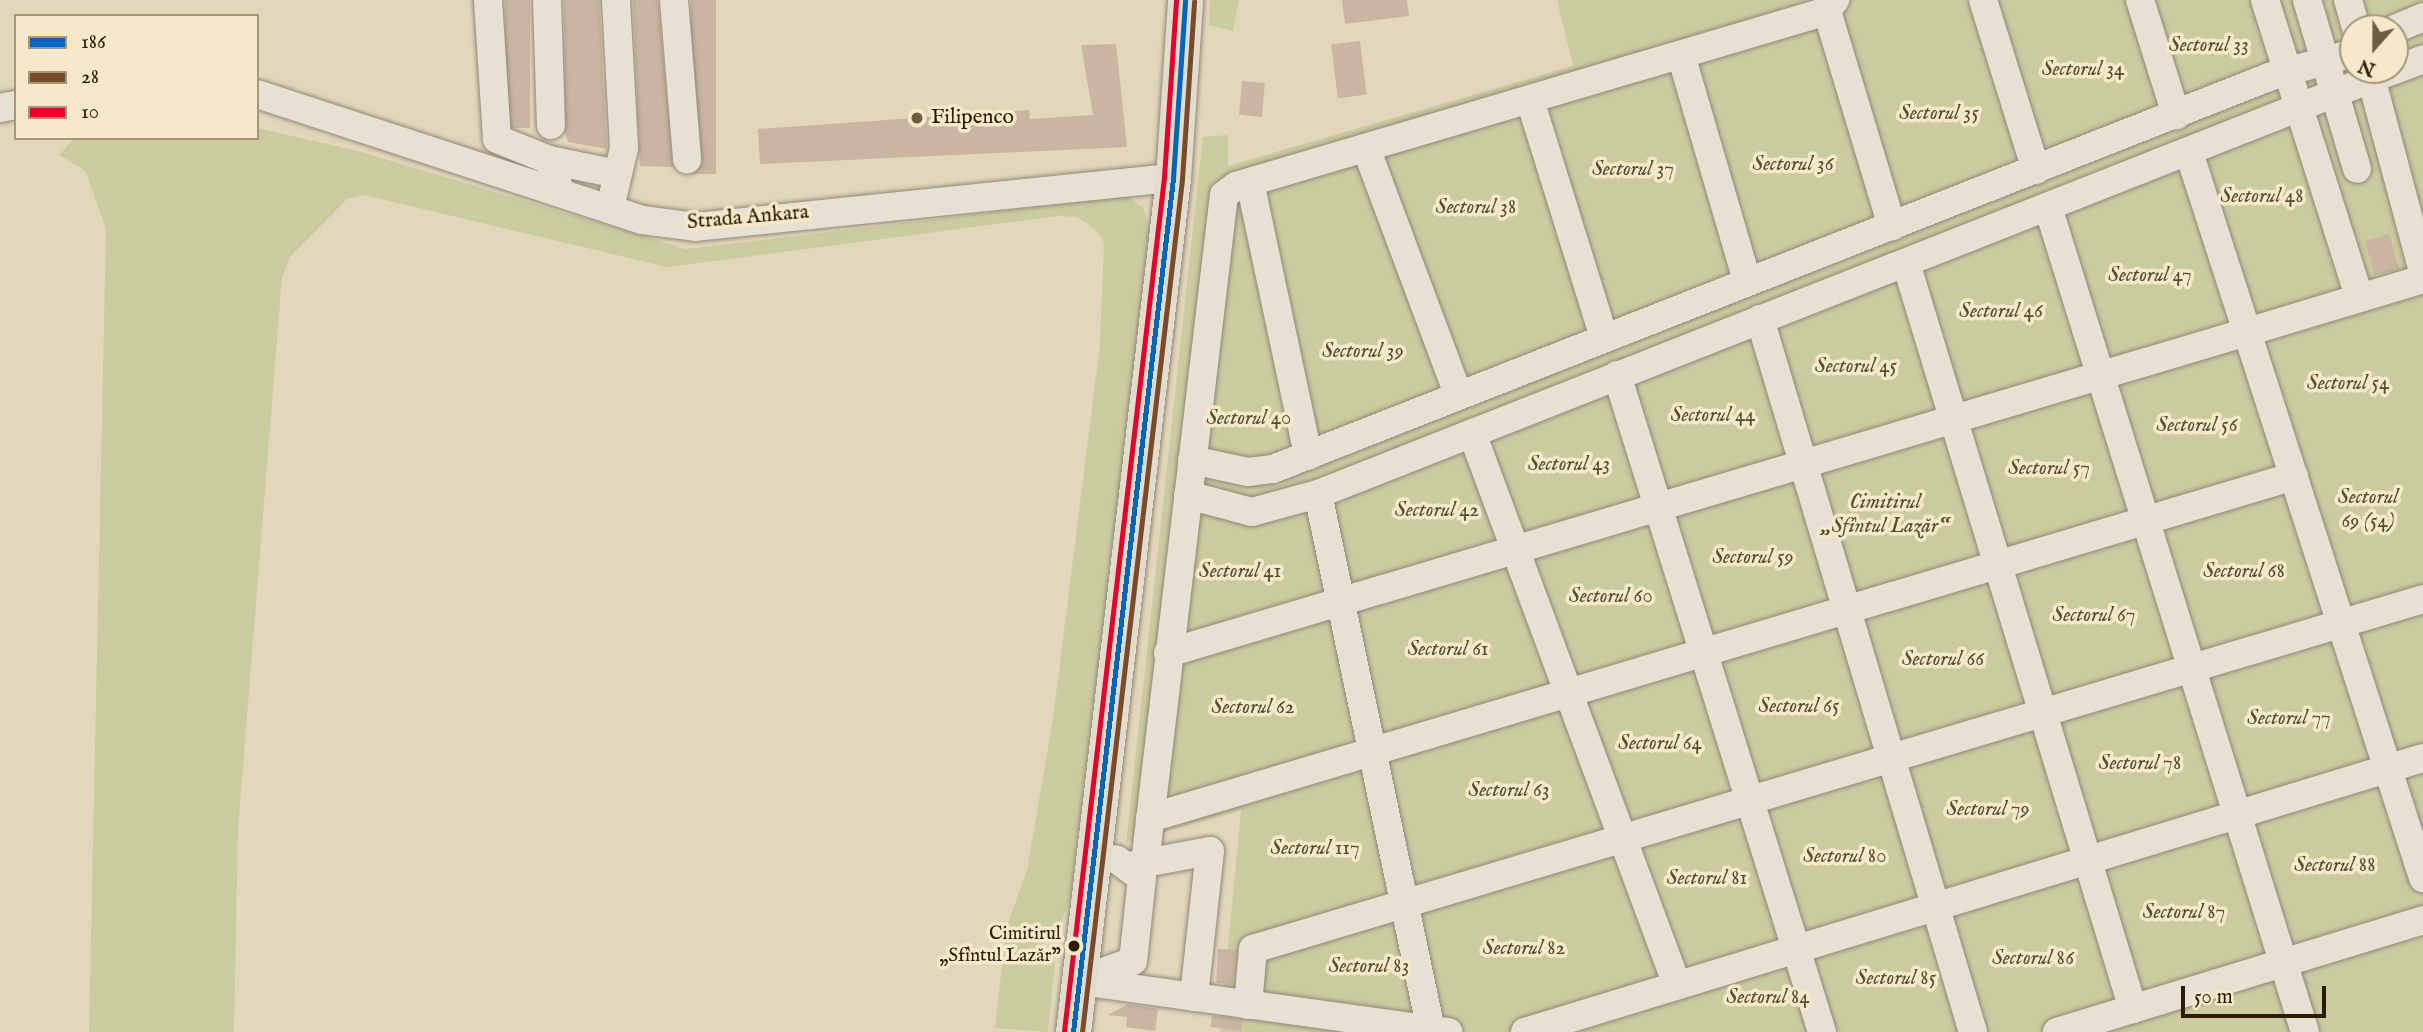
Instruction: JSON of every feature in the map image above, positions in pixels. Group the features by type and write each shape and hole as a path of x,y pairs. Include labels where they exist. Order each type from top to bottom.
{"main road":[{"path":"1073,1032 1173,178 1185,0"}],"street":[{"path":"488,0 496,139 549,160 618,174"},
{"path":"547,0 551,125"},
{"path":"611,204 624,148 617,0"},
{"path":"674,0 687,159"},
{"path":"1983,0 2036,170"},
{"path":"2140,0 2176,115"},
{"path":"2265,0 2319,181 2359,297"},
{"path":"2307,0 2357,169"},
{"path":"1080,981 1133,961 1142,878 1136,865 1150,818 1220,201 1250,182 1681,55 1831,6 1892,226"},
{"path":"1681,55 1747,281"},
{"path":"1192,460 1260,472 1308,456 1458,394 2287,72 2339,57"},
{"path":"1188,495 1252,512 1318,494 2189,152 2296,105 2354,84"},
{"path":"2384,84 2395,158 2423,271"},
{"name":"Strada Ankara","path":"259,95 560,191 611,204 642,220 696,227 1173,178"},
{"path":"1531,100 1604,337"},
{"path":"1366,148 1458,394"},
{"path":"2189,152 2423,878"},
{"path":"2319,181 2395,158"},
{"path":"549,160 560,191"},
{"path":"1250,182 1308,456"},
{"path":"2048,207 2305,1032"},
{"path":"1906,262 2040,711 2133,1009"},
{"path":"1168,653 2359,297 2379,296 2423,279"},
{"path":"1760,319 1973,1032"},
{"path":"1617,376 1822,1032"},
{"path":"1472,433 1677,985"},
{"path":"1150,818 2294,476"},
{"path":"1080,981 1248,1005 1317,1023 1440,1031 1407,902 1318,494"},
{"path":"1248,1005 1254,950 2040,711 2423,599"},
{"path":"1525,1032 2423,758"},
{"path":"1097,845 1136,865 1210,851 1194,997"},
{"path":"2057,1032 2423,920"}],"green space":[{"path":"1210,0 1239,0 1233,31 1209,25"},
{"name":"Cimitirul „Sfîntul Lazăr“","path":"1557,0 2423,0 2423,1032 1220,1032 1241,810 1126,843 1203,137 1228,135 1228,166 1573,66"},
{"path":"259,128 358,151 686,249 1128,196 1144,209 1150,230 1071,895 1058,933 1046,931 1041,959 1055,962 1048,1032 995,1028 1006,929 1027,870 1053,719 1100,344 1104,243 1096,230 1077,217 1059,216 667,267 364,195 347,199 291,256 282,277 238,829 234,1032 89,1032 106,229 85,170 59,155 73,140 259,140"}],"building":[{"path":"505,0 530,0 530,128 505,128"},
{"path":"564,0 599,0 607,149 568,142 565,133"},
{"path":"633,0 658,0 673,167 640,166"},
{"path":"691,0 716,0 716,174 691,174"},
{"path":"1342,0 1407,0 1409,16 1345,24"},
{"path":"1360,41 1367,95 1338,98 1331,45"},
{"path":"1116,44 1127,147 760,164 758,129 1029,110 1030,119 1093,115 1081,45"},
{"path":"1242,81 1265,83 1262,117 1239,115"},
{"path":"2389,234 2399,269 2375,275 2365,241"},
{"path":"1218,949 1236,950 1234,984 1216,983"},
{"path":"1128,1004 1158,1009 1155,1031 1126,1027 1127,1017 1108,1015"},
{"path":"1212,1016 1243,1020 1241,1031 1211,1027"}],"transit line":[{"name":"10","path":"1064,1031 1164,177 1176,0"},
{"name":"186","path":"1073,1032 1173,178 1185,0"},
{"name":"28","path":"1082,1032 1182,179 1194,1"}],"place":[{"name":"Filipenco","path":"917,118"},
{"name":"Cimitirul „Sfîntul Lazăr”","path":"1074,946"}],"park label":[{"name":"Sectorul 33","path":"2209,46"},
{"name":"Sectorul 34","path":"2083,70"},
{"name":"Sectorul 35","path":"1939,114"},
{"name":"Sectorul 36","path":"1793,165"},
{"name":"Sectorul 37","path":"1633,170"},
{"name":"Sectorul 48","path":"2262,197"},
{"name":"Sectorul 38","path":"1476,208"},
{"name":"Sectorul 47","path":"2150,276"},
{"name":"Sectorul 46","path":"2001,312"},
{"name":"Sectorul 39","path":"1363,352"},
{"name":"Sectorul 45","path":"1856,367"},
{"name":"Sectorul 54","path":"2348,384"},
{"name":"Sectorul 44","path":"1713,416"},
{"name":"Sectorul 40","path":"1249,419"},
{"name":"Sectorul 56","path":"2197,426"},
{"name":"Sectorul 43","path":"1569,465"},
{"name":"Sectorul 57","path":"2049,469"},
{"name":"Sectorul 69 (54)","path":"2368,510"},
{"name":"Sectorul 42","path":"1437,511"},
{"name":"Sectorul 59","path":"1753,558"},
{"name":"Sectorul 41","path":"1240,572"},
{"name":"Sectorul 68","path":"2244,572"},
{"name":"Sectorul 60","path":"1611,597"},
{"name":"Sectorul 67","path":"2094,616"},
{"name":"Sectorul 61","path":"1448,650"},
{"name":"Sectorul 66","path":"1943,660"},
{"name":"Sectorul 65","path":"1799,707"},
{"name":"Sectorul 62","path":"1253,708"},
{"name":"Sectorul 77","path":"2289,719"},
{"name":"Sectorul 64","path":"1660,744"},
{"name":"Sectorul 78","path":"2140,764"},
{"name":"Sectorul 63","path":"1509,791"},
{"name":"Sectorul 79","path":"1988,810"},
{"name":"Sectorul 117","path":"1315,849"},
{"name":"Sectorul 80","path":"1845,857"},
{"name":"Sectorul 88","path":"2335,866"},
{"name":"Sectorul 81","path":"1707,879"},
{"name":"Sectorul 87","path":"2184,913"},
{"name":"Sectorul 82","path":"1524,949"},
{"name":"Sectorul 86","path":"2033,959"},
{"name":"Sectorul 83","path":"1369,967"},
{"name":"Sectorul 85","path":"1896,979"},
{"name":"Sectorul 84","path":"1768,998"}]}
